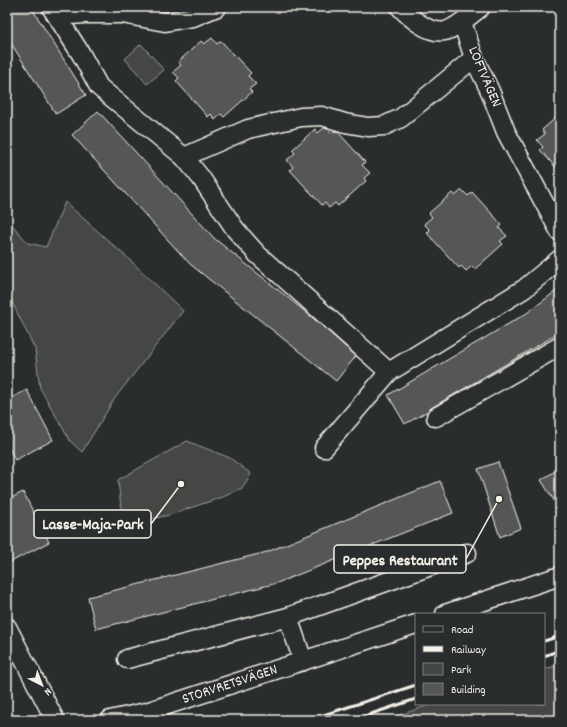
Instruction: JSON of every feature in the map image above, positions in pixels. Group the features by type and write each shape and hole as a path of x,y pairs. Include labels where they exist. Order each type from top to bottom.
{"street":[{"path":"54,12 122,14 165,22 193,17 217,7"},
{"path":"400,7 406,14 425,27 438,31 446,31 462,22 481,7"},
{"path":"54,12 100,87 184,157 201,178 235,229 257,254 389,372"},
{"name":"LOFTVÄGEN","path":"462,22 474,58 490,91 506,132 560,232"},
{"path":"184,157 248,130 301,117 322,116 368,127 384,126 401,118 474,58"},
{"path":"324,448 389,372 524,289 560,259"},
{"path":"436,417 560,346"},
{"path":"127,659 288,617 467,553"},
{"path":"448,613 560,576"},
{"path":"288,617 303,661"},
{"name":"STORVRETSVÄGEN","path":"110,720 146,712 415,624"},
{"path":"8,630 54,720"}],"green space":[{"path":"141,44 164,70 147,84 125,59"},
{"path":"65,202 131,261 183,311 115,398 82,452 70,441 40,388 35,349 7,292 7,219 28,243 46,247"},
{"path":"187,441 230,458 251,474 242,488 223,497 169,515 142,521 130,526 122,517 118,480"},
{"path":"560,665 560,715 541,720 385,720 429,705 545,705 545,669"}],"building":[{"path":"7,7 31,7 86,95 56,114 7,37"},
{"path":"212,38 217,44 221,41 251,73 248,76 256,84 249,89 252,92 224,117 221,114 215,120 211,114 208,117 176,81 179,78 173,72 181,65 178,62 201,41 204,44"},
{"path":"98,111 215,239 313,318 356,356 336,381 190,264 72,135"},
{"path":"560,114 560,172 540,150 543,147 537,140 545,134 542,130"},
{"path":"324,128 331,133 334,131 338,132 365,162 362,165 370,173 364,178 366,181 338,206 335,203 329,208 325,203 322,205 290,170 293,167 287,160 295,153 292,150 315,129 318,133"},
{"path":"462,190 468,196 472,192 502,225 499,228 507,236 500,241 503,244 475,269 472,266 466,271 461,266 459,268 427,233 430,230 424,224 432,217 429,213 452,193 455,196"},
{"path":"560,288 560,331 405,424 388,395 527,313"},
{"path":"27,390 53,440 15,460 7,444 7,400"},
{"path":"498,462 521,528 500,537 478,469"},
{"path":"560,468 560,510 541,480"},
{"path":"440,481 453,513 277,583 96,629 88,597 267,552"},
{"path":"23,492 49,542 7,564 7,500"}],"railway":[{"path":"545,641 560,636"},
{"path":"545,656 560,650"},
{"path":"308,720 415,685"},
{"path":"353,720 415,699"}],"place":[{"name":"Lasse-Maja-Park","path":"181,484"},
{"name":"Peppes Restaurant","path":"499,499"}]}
